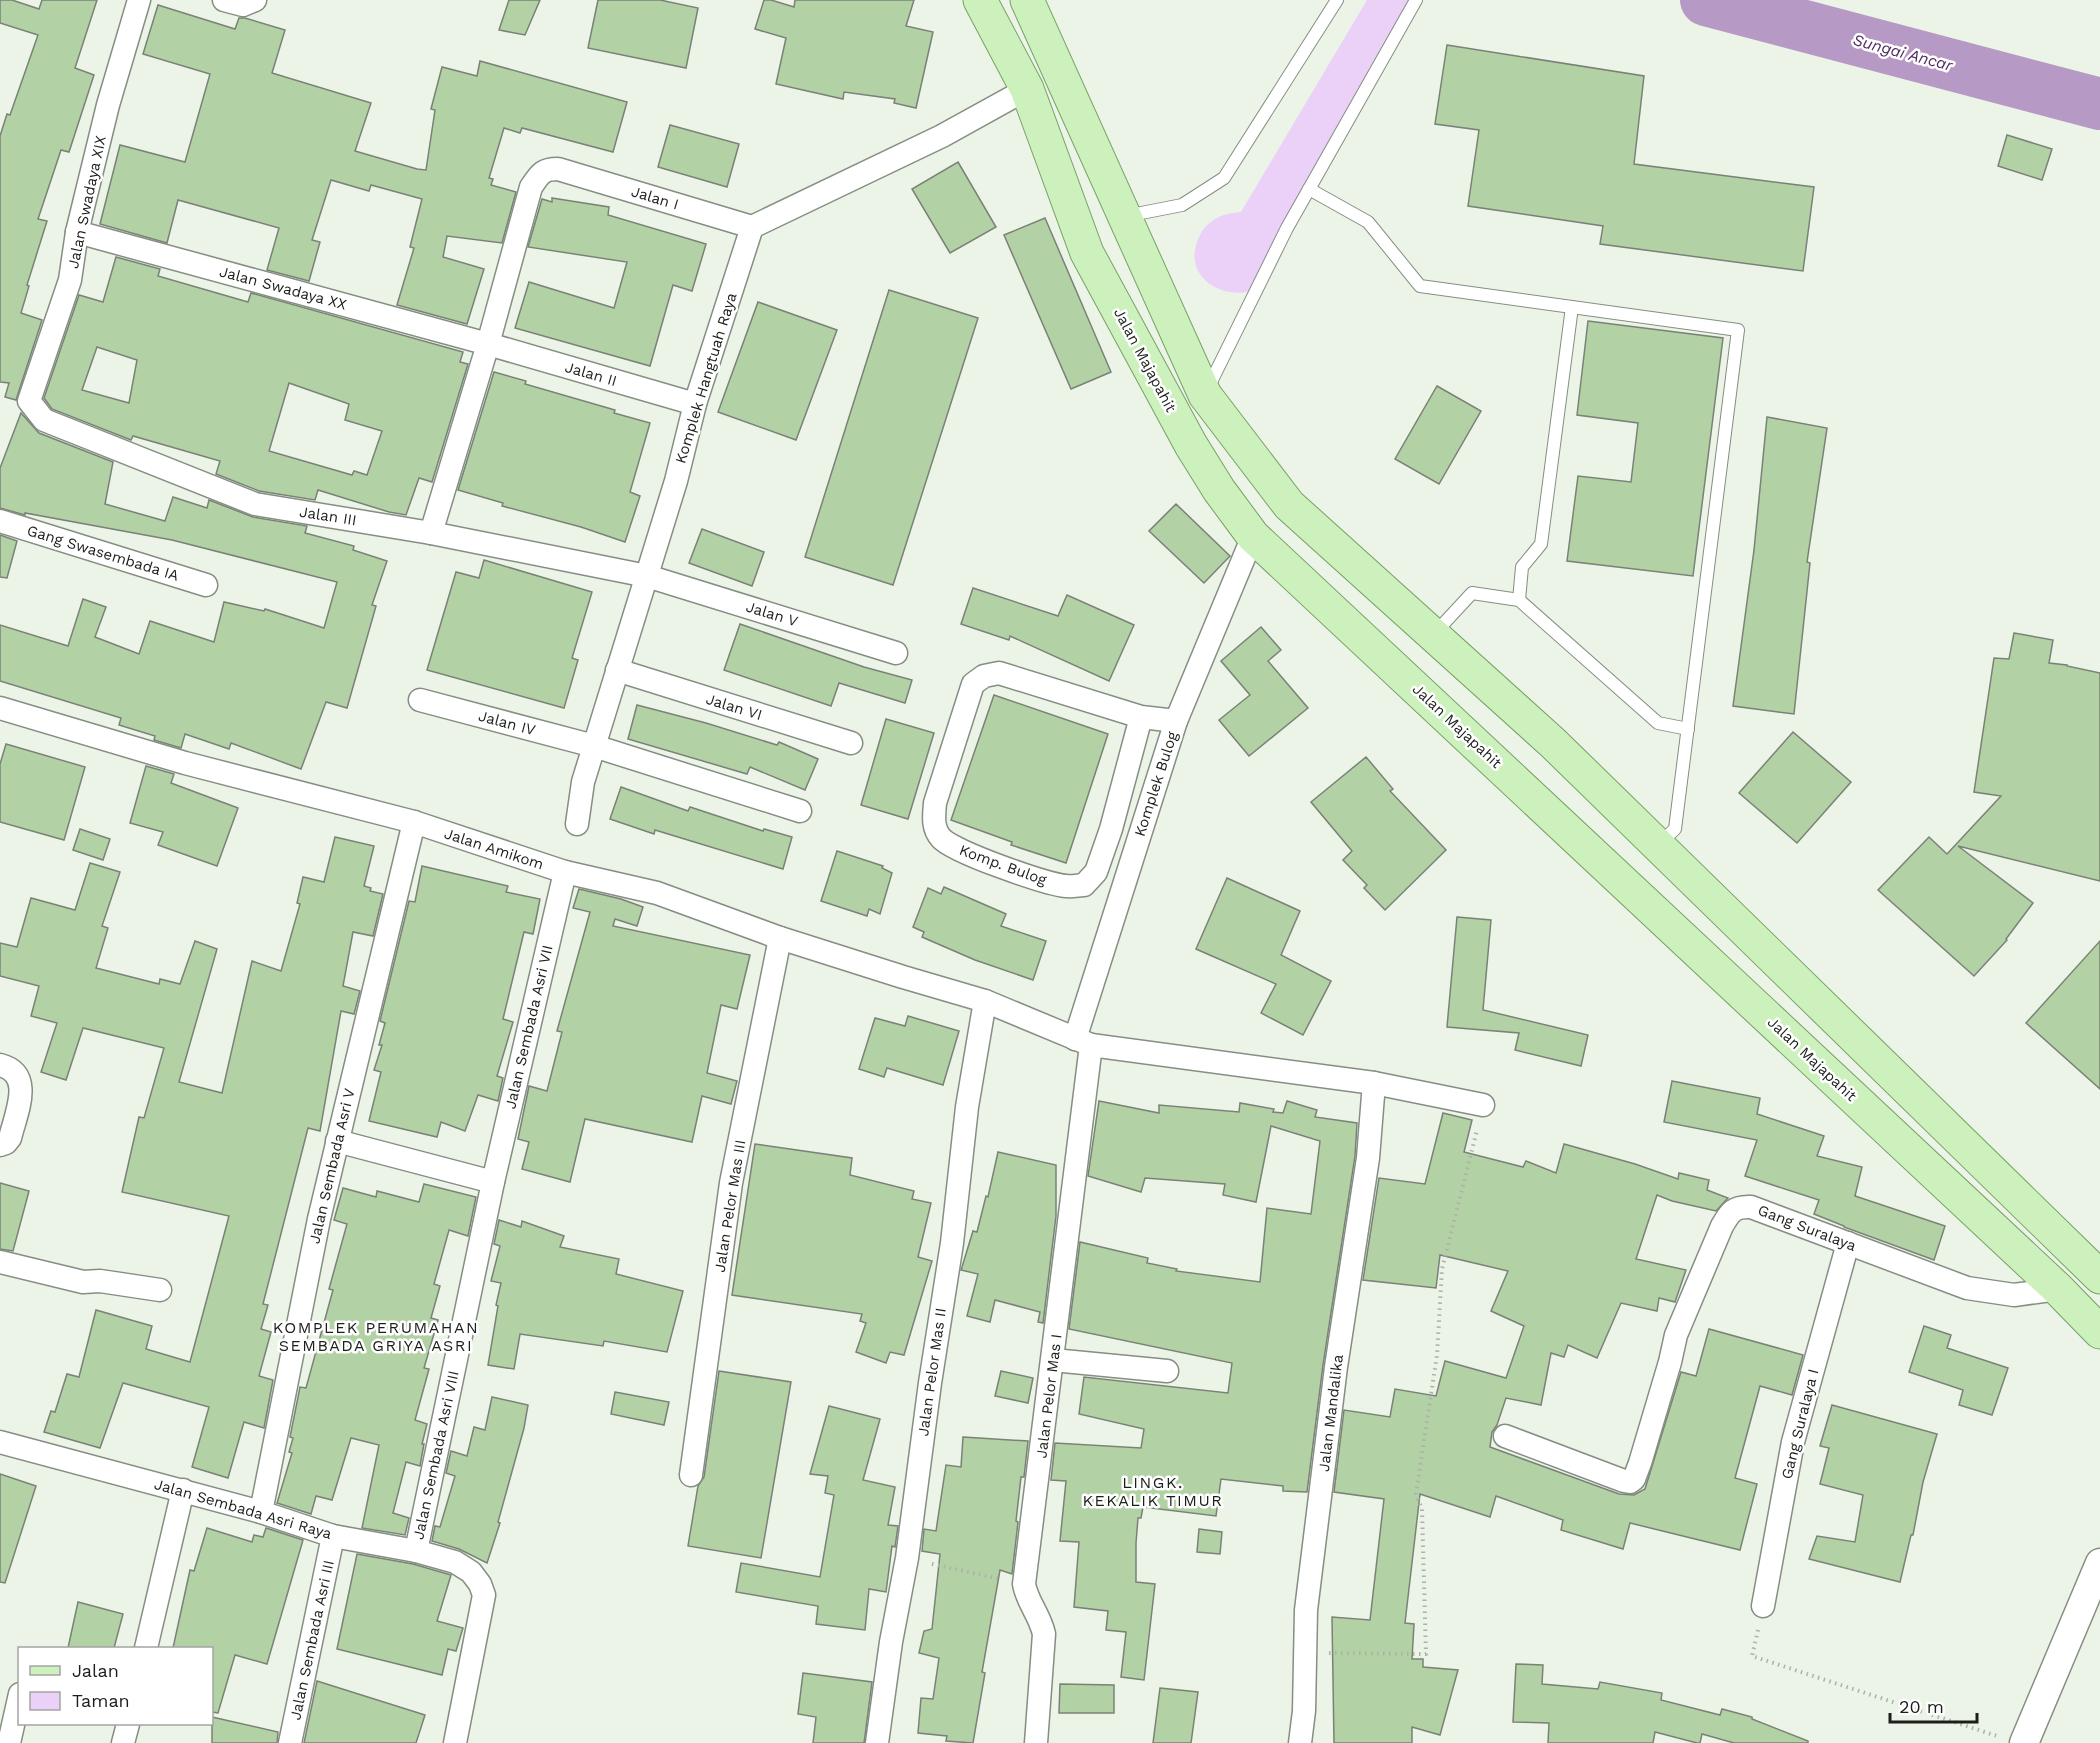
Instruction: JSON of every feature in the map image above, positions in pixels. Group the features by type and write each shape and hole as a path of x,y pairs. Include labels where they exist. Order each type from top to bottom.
{"main road":[{"name":"Jalan Majapahit","path":"980,0 1027,89 1087,253 1191,445 1219,490 1253,536 2058,1289 2100,1332"},
{"path":"1027,0 1204,395 1289,504 1553,743 2100,1276"},
{"path":"1393,666 1433,633"}],"street":[{"name":"Jalan Swadaya XIX","path":"29,401 70,280 77,232 108,105 139,0"},
{"path":"224,0 243,5 255,0"},
{"path":"752,228 942,136 1027,89"},
{"name":"Jalan I","path":"488,344 531,187 548,169 558,169 752,228"},
{"name":"Komplek Hangtuah Raya","path":"577,824 583,782 676,481 695,404 752,228"},
{"name":"Jalan Swadaya XX","path":"77,232 488,344"},
{"path":"431,533 488,344"},
{"name":"Jalan II","path":"488,344 695,404"},
{"name":"Jalan III","path":"29,401 44,420 255,504 431,533 647,576"},
{"name":"Gang Swasembada IA","path":"0,521 206,585"},
{"name":"Komplek Bulog","path":"1083,1042 1176,721 1253,536"},
{"name":"Jalan V","path":"647,576 896,652"},
{"name":"Jalan VI","path":"617,670 851,743"},
{"name":"Komp. Bulog","path":"1141,717 1111,829 1096,872 1084,885 1067,886 1041,880 960,850 942,839 935,830 933,821 935,803 973,684 984,676 999,673 1141,717 1176,721"},
{"name":"Jalan IV","path":"420,699 594,746 800,811"},
{"name":"Jalan Amikom","path":"0,708 185,764 414,822 565,872 657,893 780,938 985,1001 1083,1042 1374,1083 1483,1105"},
{"name":"Jalan Sembada Asri V","path":"261,1512 319,1219 414,822"},
{"name":"Jalan Sembada Asri VII","path":"493,1182 565,872"},
{"name":"Jalan Pelor Mas III","path":"691,1475 731,1183 780,938"},
{"name":"Jalan Pelor Mas II","path":"877,1743 891,1642 908,1558 930,1383 952,1243 967,1107 985,1001"},
{"name":"Jalan Pelor Mas I","path":"1024,1584 1053,1360 1083,1042"},
{"path":"0,1065 8,1066 16,1073 22,1087 10,1138 6,1143 0,1145"},
{"name":"Jalan Mandalika","path":"1300,1743 1304,1711 1306,1610 1336,1367 1368,1158 1374,1083"},
{"path":"337,1141 493,1182"},
{"name":"Jalan Sembada Asri VIII","path":"416,1551 493,1182"},
{"name":"Gang Suralaya","path":"1505,1436 1629,1482 1634,1479 1670,1362 1676,1335 1722,1226 1729,1215 1740,1206 1751,1207 1967,1288 2014,1295 2058,1289"},
{"name":"Gang Suralaya I","path":"1763,1606 1793,1442 1848,1243"},
{"path":"0,1262 83,1282 100,1281 160,1290"},
{"path":"1053,1360 1167,1371"},
{"name":"Jalan Sembada Asri Raya","path":"0,1442 261,1512 333,1536 416,1551 455,1563 471,1572 480,1584 484,1595 455,1743"},
{"path":"146,1647 183,1490"},
{"name":"Jalan Sembada Asri III","path":"290,1743 333,1536"},
{"path":"2024,1743 2100,1563"},
{"path":"1024,1584 1026,1595 1040,1617 1044,1634 1036,1743"},
{"path":"0,1688 18,1692"},
{"path":"9,1743 18,1702"},
{"path":"123,1743 128,1725"}],"lane":[{"path":"1124,216 1182,205 1224,177 1337,0"},
{"path":"1204,395 1287,228 1416,0"},
{"path":"1308,189 1368,222 1420,286 1738,330 1675,829 1658,845"},
{"path":"1520,600 1522,567 1541,544 1572,307"},
{"path":"1433,633 1472,593 1520,600 1658,723 1688,729"}],"path":[{"path":"1304,1652 1426,1654 1422,1509 1416,1494 1437,1355 1442,1269 1483,1105"},
{"path":"908,1558 1024,1584"},
{"path":"1763,1606 1752,1656 1997,1736"}],"green space":[{"path":"1367,0 1411,0 1274,239 1275,265 1266,282 1251,291 1232,292 1215,287 1201,275 1195,259 1202,231 1216,218 1241,212"}],"building":[{"path":"0,0 12,0 39,9 42,0 97,0 75,68 94,75 69,152 61,150 38,219 47,221 27,285 29,286 21,313 42,320 16,400 5,397 9,383 0,382 0,136 7,114 10,115 38,35 0,23"},
{"path":"509,0 540,0 525,35 499,30"},
{"path":"598,0 660,0 698,8 686,68 588,48"},
{"path":"764,0 794,7 795,0 914,0 906,26 933,32 916,108 894,103 895,99 844,92 843,99 776,84 786,38 755,29"},
{"path":"158,5 235,29 239,18 245,18 285,30 272,73 371,103 355,151 417,169 426,170 435,110 431,109 442,67 477,76 480,61 627,102 613,152 522,128 520,133 504,128 489,178 493,179 491,185 516,192 502,243 447,236 443,257 484,269 467,324 397,305 414,248 410,247 422,199 371,185 369,191 331,180 312,240 320,242 309,281 267,270 279,228 178,200 167,243 100,224 120,145 185,162 210,74 143,54"},
{"path":"1447,45 1644,76 1634,164 1814,187 1803,271 1600,244 1603,226 1468,206 1479,130 1435,124"},
{"path":"670,125 739,144 727,187 658,167"},
{"path":"2007,135 2052,149 2042,180 1998,166"},
{"path":"958,162 996,227 950,253 912,189"},
{"path":"552,198 609,207 608,215 706,244 692,291 673,285 650,366 515,328 529,282 614,308 627,262 528,247 542,199 552,202"},
{"path":"1045,218 1111,372 1071,389 1004,235"},
{"path":"116,257 160,269 158,276 248,302 251,293 463,352 460,362 468,364 432,482 419,478 406,515 318,490 315,500 259,491 216,474 220,461 133,436 131,440 52,409 44,398 79,295 103,302","holes":["97,347 137,360 129,403 82,390","289,383 349,404 345,420 382,431 367,475 354,471 352,475 269,451"]},
{"path":"889,290 978,318 893,585 805,557"},
{"path":"758,302 837,330 796,440 718,412"},
{"path":"1588,321 1723,338 1693,576 1567,561 1578,476 1631,482 1638,423 1577,415"},
{"path":"494,372 650,423 630,492 640,496 625,542 581,527 502,506 503,503 458,490"},
{"path":"1437,386 1481,411 1439,484 1395,459"},
{"path":"21,413 39,433 113,462 105,504 165,521 173,497 207,508 209,500 253,517 307,526 305,533 354,546 353,550 387,561 372,605 376,606 347,708 326,702 301,769 231,743 229,749 185,734 181,748 154,740 155,736 119,725 121,718 0,681 0,625 68,646 83,599 106,607 95,637 139,654 150,621 214,642 224,602 264,611 265,609 324,628 337,582 172,540 25,513 25,515 0,508 0,468"},
{"path":"1767,417 1827,428 1807,562 1810,563 1794,714 1733,706 1754,550"},
{"path":"1176,504 1230,556 1204,583 1149,531"},
{"path":"702,529 764,552 752,586 689,563"},
{"path":"0,535 17,541 7,578 0,577"},
{"path":"484,560 592,592 572,658 578,660 564,708 427,670 456,572 479,578"},
{"path":"973,588 1058,616 1067,595 1134,625 1109,681 1010,636 1009,640 961,624"},
{"path":"740,624 864,667 912,680 905,703 839,683 831,706 724,670"},
{"path":"1261,627 1281,650 1268,661 1308,708 1249,756 1219,720 1250,695 1221,661"},
{"path":"2014,633 2053,640 2049,663 2100,673 2100,881 1958,846 2033,903 2007,940 1974,976 1878,890 1929,837 1947,854 2001,796 1974,792 1994,658 2009,659"},
{"path":"994,695 1108,734 1066,863 1011,845 1012,842 951,820"},
{"path":"637,705 777,745 779,742 818,759 805,790 750,767 747,774 628,739"},
{"path":"886,719 934,733 908,819 861,805"},
{"path":"1793,732 1851,782 1797,843 1739,793"},
{"path":"6,744 85,767 64,840 0,822 0,764"},
{"path":"1366,757 1393,789 1390,791 1446,850 1385,910 1364,888 1367,885 1343,860 1352,851 1311,802"},
{"path":"146,766 174,774 171,783 238,808 217,866 158,845 163,832 130,823"},
{"path":"621,787 688,811 690,807 763,831 764,829 792,837 783,869 655,830 654,834 610,819"},
{"path":"80,829 110,839 103,860 73,850"},
{"path":"335,837 374,846 364,886 371,888 370,891 383,894 373,936 353,932 343,986 360,991 354,1014 341,1011 320,1131 308,1128 263,1304 268,1305 261,1329 271,1332 259,1376 273,1380 264,1428 244,1422 228,1478 192,1467 209,1407 123,1383 100,1448 44,1432 51,1411 55,1412 67,1374 79,1377 96,1310 152,1326 146,1349 190,1362 229,1216 122,1192 139,1117 144,1118 164,1048 83,1028 66,1080 41,1072 57,1023 31,1016 39,986 0,976 0,943 17,947 31,898 75,910 90,863 120,872 102,926 108,928 96,968 159,984 160,979 180,984 195,941 217,949 179,1082 222,1093 252,961 281,971 300,904 297,903 303,877 324,882"},
{"path":"837,851 883,866 882,868 892,873 880,914 869,909 867,916 821,901"},
{"path":"422,866 508,886 506,892 540,899 533,934 524,932 503,1019 513,1022 497,1076 503,1078 498,1101 478,1095 465,1131 441,1122 437,1137 369,1121 381,1072 374,1070 382,1045 379,1045 385,1023 380,1021 409,901 415,902"},
{"path":"1227,878 1300,911 1281,955 1331,981 1303,1035 1261,1013 1276,984 1196,949"},
{"path":"944,887 1006,914 1001,926 1046,941 1033,980 975,960 922,937 924,932 913,927 928,888 941,894"},
{"path":"579,889 643,907 637,926 615,919 613,926 750,955 737,1009 721,1005 707,1073 737,1081 731,1104 702,1096 692,1142 585,1119 570,1182 522,1169 529,1142 518,1139 529,1086 547,1091 562,1032 557,1031 590,912 573,908"},
{"path":"1457,917 1491,920 1483,1010 1588,1035 1581,1066 1515,1050 1519,1033 1447,1027"},
{"path":"2100,941 2100,1089 2026,1023"},
{"path":"908,1016 959,1031 943,1085 887,1068 884,1077 859,1069 875,1018 905,1026"},
{"path":"1672,1081 1760,1098 1757,1114 1824,1136 1817,1156 1862,1167 1855,1196 1945,1226 1934,1260 1814,1214 1819,1200 1745,1176 1757,1140 1664,1122"},
{"path":"1099,1101 1159,1113 1159,1105 1239,1112 1240,1103 1274,1109 1273,1112 1283,1113 1287,1101 1317,1110 1315,1117 1357,1123 1355,1156 1323,1365 1307,1492 1283,1491 1283,1486 1221,1479 1216,1516 1143,1507 1141,1518 1138,1518 1136,1582 1155,1584 1144,1680 1121,1677 1126,1632 1106,1630 1108,1611 1074,1607 1079,1542 1060,1541 1066,1481 1051,1480 1055,1443 1141,1448 1144,1429 1079,1414 1084,1377 1228,1393 1232,1363 1069,1329 1080,1242 1148,1258 1147,1263 1177,1269 1176,1271 1260,1282 1267,1208 1311,1214 1320,1141 1271,1126 1256,1202 1223,1195 1225,1184 1145,1178 1141,1192 1088,1176"},
{"path":"1443,1113 1472,1120 1464,1152 1523,1167 1526,1161 1556,1173 1564,1144 1678,1179 1679,1173 1709,1180 1707,1190 1728,1198 1716,1211 1672,1201 1657,1195 1636,1259 1686,1270 1675,1302 1659,1298 1657,1311 1621,1303 1597,1358 1568,1345 1564,1357 1551,1353 1541,1405 1506,1398 1497,1425 1492,1432 1490,1447 1619,1494 1634,1495 1645,1489 1681,1372 1696,1376 1709,1329 1803,1355 1792,1395 1760,1386 1735,1478 1757,1484 1740,1550 1630,1523 1623,1549 1561,1530 1563,1520 1496,1496 1490,1517 1420,1494 1405,1623 1414,1624 1412,1659 1423,1659 1423,1667 1458,1670 1440,1735 1412,1727 1412,1743 1334,1743 1332,1617 1370,1620 1384,1499 1334,1492 1344,1410 1390,1417 1395,1389 1436,1396 1445,1361 1506,1378 1524,1326 1491,1311 1508,1271 1440,1255 1436,1288 1363,1280 1379,1178 1425,1184"},
{"path":"755,1144 852,1158 850,1175 914,1191 912,1199 931,1203 918,1257 932,1261 904,1355 890,1352 886,1363 856,1352 866,1323 860,1321 862,1314 732,1295"},
{"path":"998,1152 1056,1165 1056,1216 1043,1323 1038,1322 1040,1312 995,1300 990,1322 967,1316 978,1274 961,1270 973,1231 977,1232 986,1196 988,1197"},
{"path":"0,1183 29,1191 13,1251 0,1249"},
{"path":"424,1184 476,1197 468,1236 449,1230 434,1284 440,1286 431,1318 438,1320 424,1368 429,1369 415,1420 427,1424 422,1444 424,1444 420,1466 406,1462 393,1513 409,1518 405,1535 362,1528 379,1445 351,1438 332,1500 316,1496 311,1514 277,1503 292,1453 289,1452 293,1438 290,1437 300,1387 306,1388 333,1290 329,1289 347,1224 334,1220 343,1188 376,1197 377,1191 419,1202"},
{"path":"499,1220 521,1227 522,1221 564,1236 560,1247 619,1259 616,1274 683,1291 667,1352 604,1341 603,1346 520,1334 514,1369 488,1365 501,1283 491,1281 500,1246 494,1244"},
{"path":"1924,1326 1951,1335 1947,1348 2008,1368 1992,1415 1959,1405 1963,1390 1909,1372"},
{"path":"719,1371 791,1382 761,1558 688,1546 698,1486 704,1477"},
{"path":"1001,1371 1033,1378 1028,1403 995,1396"},
{"path":"615,1392 669,1402 664,1425 611,1414"},
{"path":"492,1397 528,1405 524,1428 498,1522 500,1523 487,1563 459,1549 432,1541 435,1526 440,1527 455,1476 446,1473 451,1451 467,1456 474,1427 485,1430"},
{"path":"1832,1405 1937,1434 1923,1482 1913,1535 1911,1535 1900,1582 1809,1559 1817,1536 1855,1542 1863,1495 1820,1484 1829,1448 1820,1446"},
{"path":"829,1406 880,1419 863,1480 895,1487 888,1525 898,1526 895,1547 892,1546 886,1592 869,1589 865,1630 816,1624 818,1606 736,1592 741,1563 820,1577 834,1495 825,1493 828,1476 810,1474"},
{"path":"963,1437 1028,1441 1024,1477 1021,1477 1012,1574 1000,1570 982,1672 985,1673 973,1743 946,1741 947,1736 918,1733 921,1698 933,1699 939,1658 919,1653 924,1631 932,1629 940,1554 922,1551 924,1529 936,1531 946,1465 961,1467"},
{"path":"0,1474 36,1486 5,1583 0,1582"},
{"path":"207,1528 252,1542 254,1535 263,1537 266,1528 303,1540 267,1664 235,1655 218,1713 213,1712 213,1647 173,1647 190,1570 194,1571"},
{"path":"1199,1529 1222,1532 1220,1554 1197,1552"},
{"path":"357,1554 413,1564 451,1575 437,1621 463,1628 456,1651 448,1649 442,1675 337,1649"},
{"path":"78,1602 123,1614 114,1647 68,1647"},
{"path":"1516,1664 1543,1665 1542,1684 1598,1689 1600,1682 1662,1693 1661,1700 1720,1715 1722,1709 1752,1717 1752,1719 1808,1741 1808,1743 1734,1743 1702,1734 1700,1743 1697,1743 1655,1732 1653,1743 1548,1743 1549,1723 1513,1722"},
{"path":"803,1673 872,1682 864,1743 813,1743 816,1717 798,1714"},
{"path":"317,1681 425,1715 416,1743 304,1743"},
{"path":"1060,1684 1114,1685 1114,1713 1059,1713"},
{"path":"1160,1688 1198,1692 1191,1743 1153,1743"},
{"path":"213,1717 278,1732 277,1743 212,1743"}],"waterway":[{"name":"Sungai Ancar","path":"1706,0 2100,104"}],"district":[{"name":"KOMPLEK PERUMAHAN SEMBADA GRIYA ASRI","path":"376,1336"},
{"name":"LINGK. KEKALIK TIMUR","path":"1153,1491"}]}
